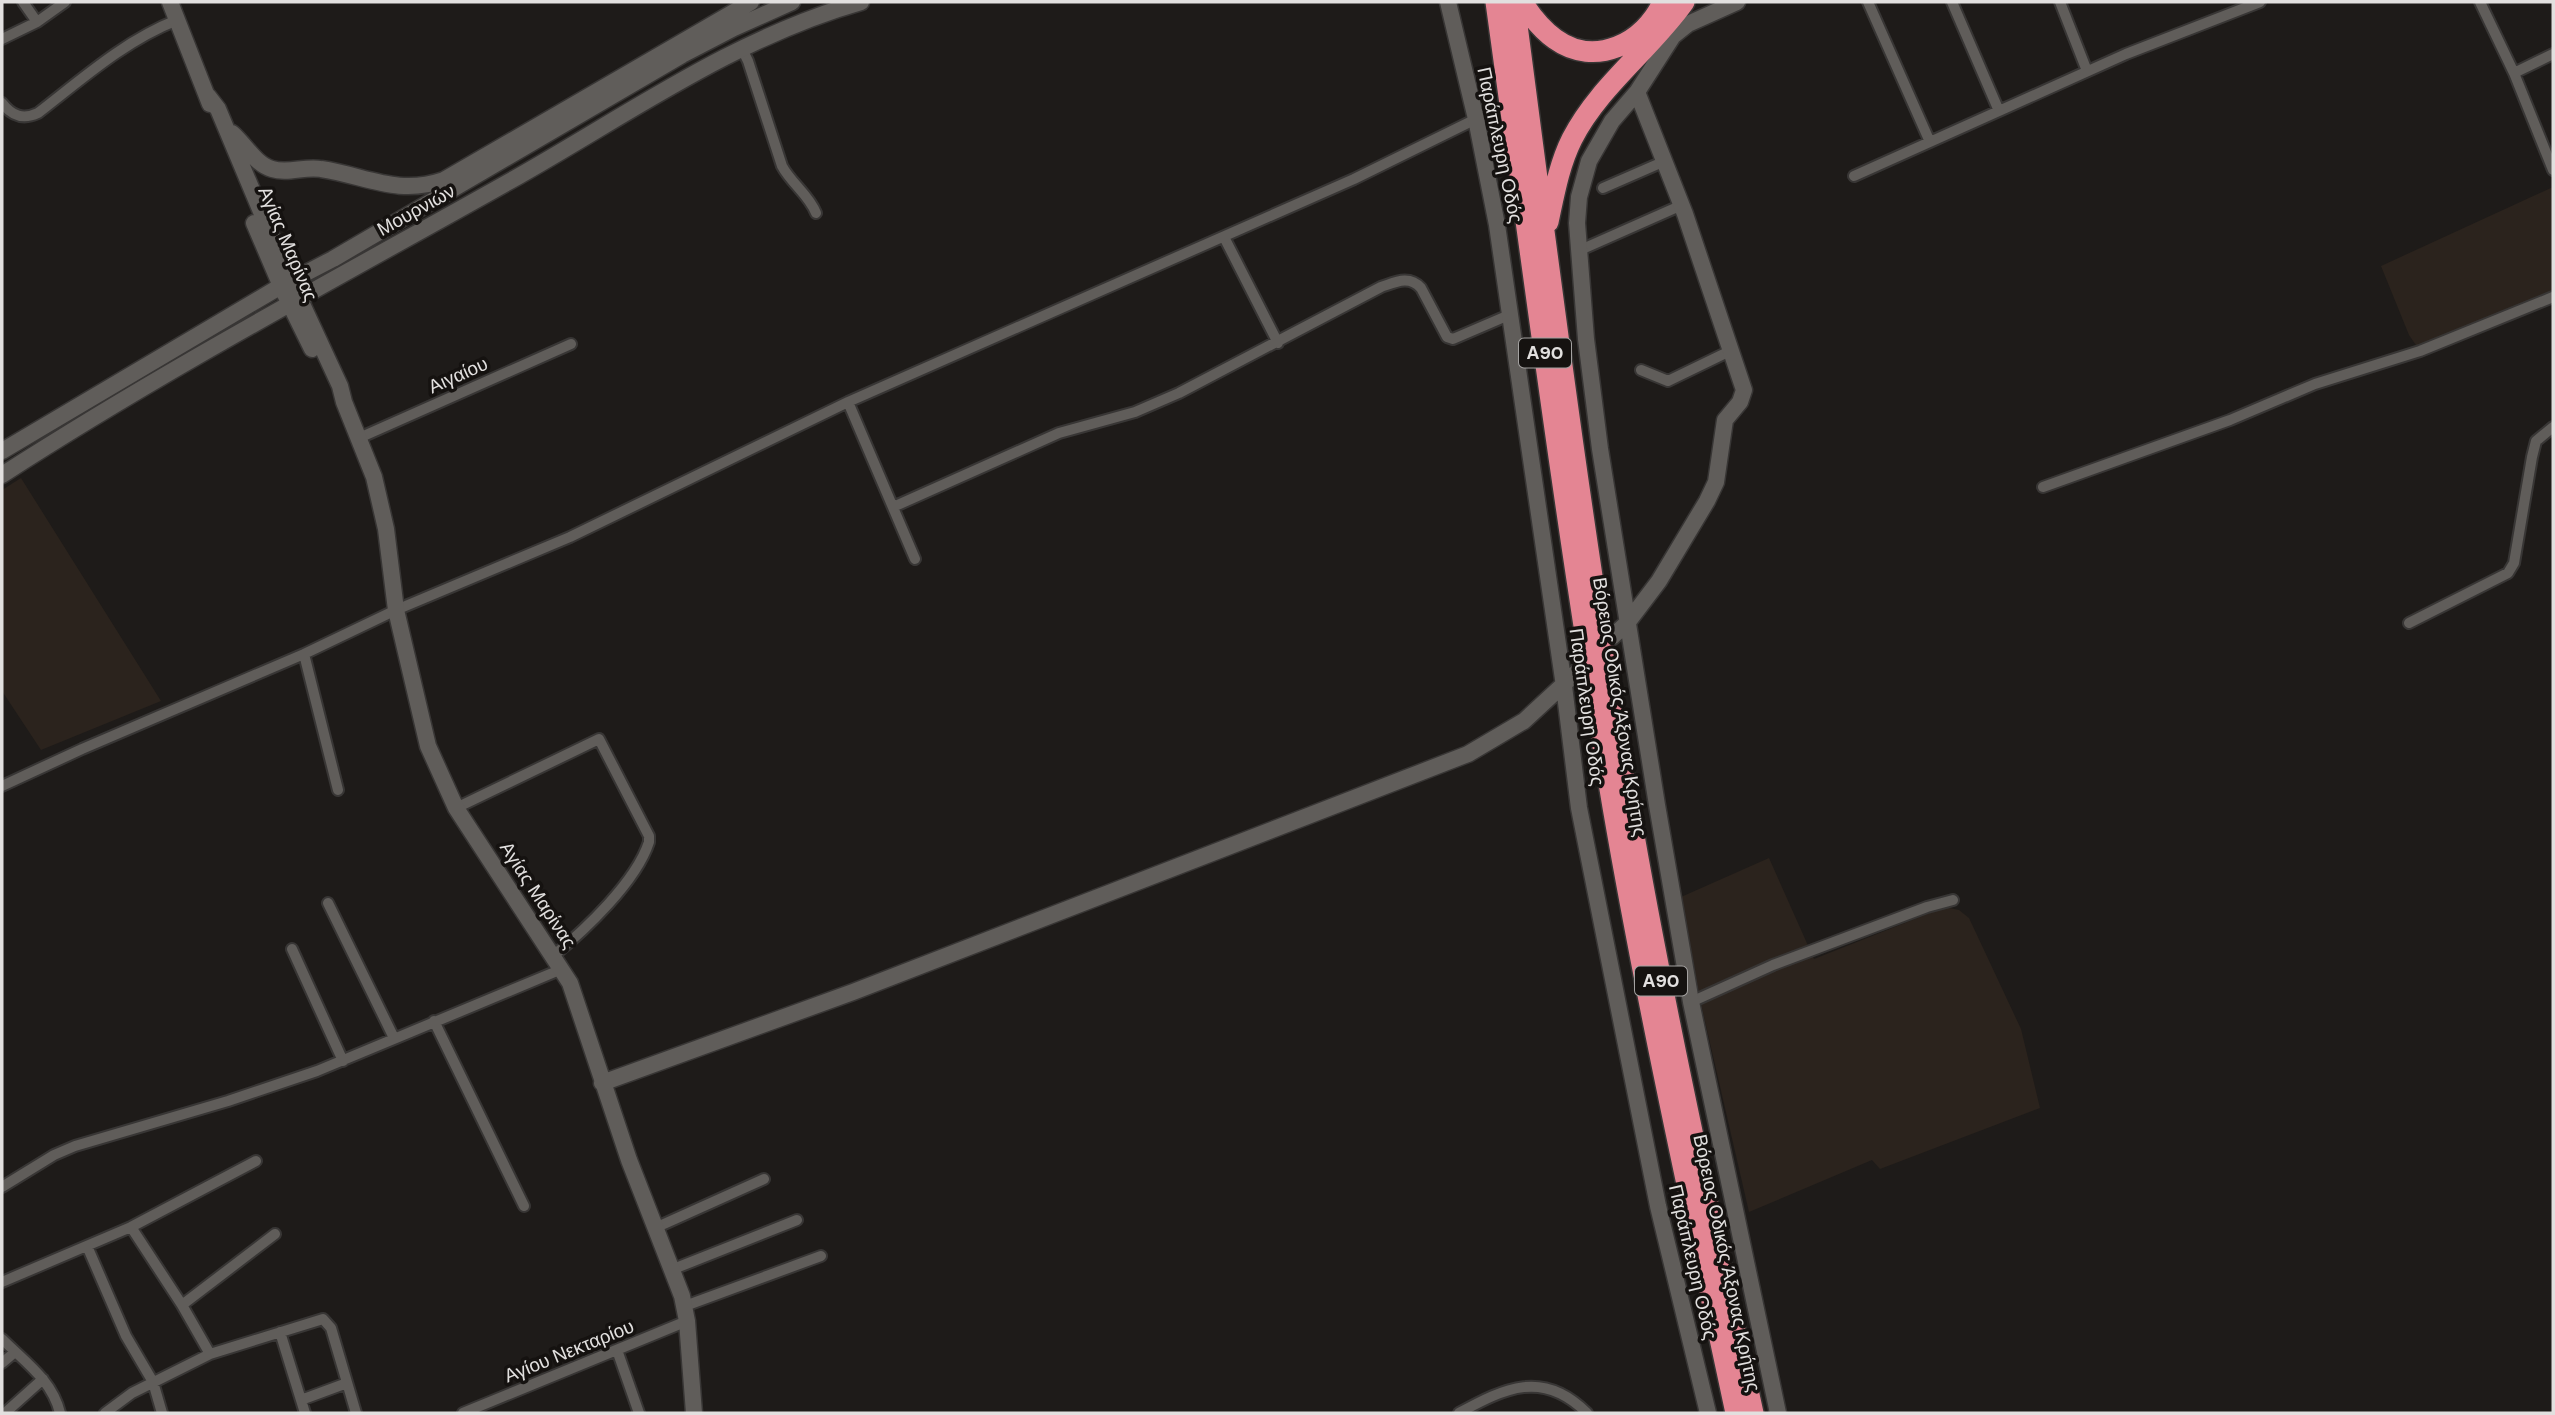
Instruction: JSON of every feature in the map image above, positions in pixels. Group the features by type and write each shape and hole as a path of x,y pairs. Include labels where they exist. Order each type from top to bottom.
{"highway":[{"name":"Βόρειος Οδικός Άξονας Κρήτης","path":"1496,2 1571,547 1614,809 1651,1016 1736,1413"},
{"name":"Βόρειος Οδικός Άξονας Κρήτης","path":"1514,2 1587,546 1629,807 1667,1013 1753,1413"},
{"path":"1522,2 1538,24 1556,40 1591,51 1615,49 1627,44 1648,27 1663,2"},
{"path":"1545,237 1560,173 1582,122 1609,87 1663,31 1684,2"}],"street":[{"path":"23,2 37,22"},
{"path":"2,40 37,22 65,2"},
{"name":"Αγίας Μαρίνας","path":"170,2 208,96 211,112 286,284 340,386 374,477 386,529 396,610 428,747 456,808 558,962 576,1000 602,1083 686,1314 694,1413"},
{"path":"227,129 263,165 272,169 321,169 400,187 430,185 444,180 751,2"},
{"path":"2,451 682,55 792,2"},
{"name":"Μουρνιών","path":"2,475 102,413 295,301 742,49 829,11 861,2"},
{"name":"Παράπλευρη Οδός","path":"1448,2 1476,119 1497,225 1582,821 1658,1206 1707,1413"},
{"path":"1737,2 1679,30 1637,92 1612,121 1589,161 1579,197 1578,251 1600,449 1692,1002 1778,1413"},
{"path":"1868,2 1930,142"},
{"path":"1952,2 1999,111"},
{"path":"2060,2 2087,71"},
{"path":"1854,176 2138,49 2260,2"},
{"path":"2480,2 2514,73 2553,170"},
{"path":"2,103 11,113 21,117 38,113 133,41 151,30 177,20"},
{"path":"742,49 782,166 788,178 816,213"},
{"path":"2514,73 2553,54"},
{"path":"1612,638 1628,622 1659,581 1707,501 1716,482 1723,427 1730,412 1744,396 1732,349 1682,205 1637,92"},
{"name":"Αγίας Μαρίνας","path":"208,96 218,109 227,129 273,255"},
{"path":"2,786 304,654 396,610 570,537 848,402 1354,179 1476,119"},
{"path":"1603,188 1665,161"},
{"path":"1578,251 1682,205"},
{"path":"1224,237 1278,343"},
{"path":"253,303 267,283 273,255 296,266 318,267"},
{"path":"893,507 1059,433 1157,403 1203,383 1381,287 1407,280 1415,282 1421,288 1447,337 1452,339 1509,314"},
{"path":"262,320 284,321 311,334 313,308 330,282"},
{"path":"2043,487 2230,420 2315,384 2420,351 2553,297"},
{"name":"Αιγαίου","path":"359,438 571,344"},
{"path":"1641,370 1668,381 1732,349"},
{"path":"848,402 915,559"},
{"path":"2409,623 2508,573 2514,563 2536,441 2553,427"},
{"path":"304,654 338,790"},
{"path":"602,1083 853,992 1468,754 1524,721 1578,671"},
{"path":"2,1187 54,1156 90,1140 228,1101 343,1061 558,962 623,886 649,842 649,836 599,739 456,808"},
{"path":"1692,1002 1773,965 1927,907 1953,900"},
{"path":"328,903 394,1038"},
{"path":"292,949 343,1061"},
{"path":"434,1021 524,1206"},
{"path":"2,1282 131,1227 256,1161"},
{"path":"655,1228 764,1179"},
{"path":"671,1270 797,1220"},
{"path":"131,1227 182,1305 209,1354"},
{"path":"182,1305 275,1234"},
{"path":"87,1246 125,1336 153,1382 162,1413"},
{"name":"Αγίου Νεκταρίου","path":"463,1413 617,1350 686,1314 821,1256"},
{"path":"105,1413 132,1393 209,1354 323,1319 331,1328 356,1413"},
{"path":"280,1332 305,1413"},
{"path":"2,1339 43,1379 53,1393 60,1413"},
{"path":"617,1350 639,1413"},
{"path":"2,1363 15,1352"},
{"path":"5,1413 43,1379"},
{"path":"300,1401 347,1383"},
{"path":"1459,1413 1507,1389 1521,1385 1561,1394 1587,1413"}],"shaded area":[{"path":"2553,187 2553,297 2420,351 2409,335 2381,266"},
{"path":"21,478 161,701 41,750 2,691 2,490"},
{"path":"1769,858 1814,959 1945,907 1959,910 1969,918 2021,1029 2040,1108 1880,1169 1872,1160 1749,1212 1701,1004 1681,897"}]}
